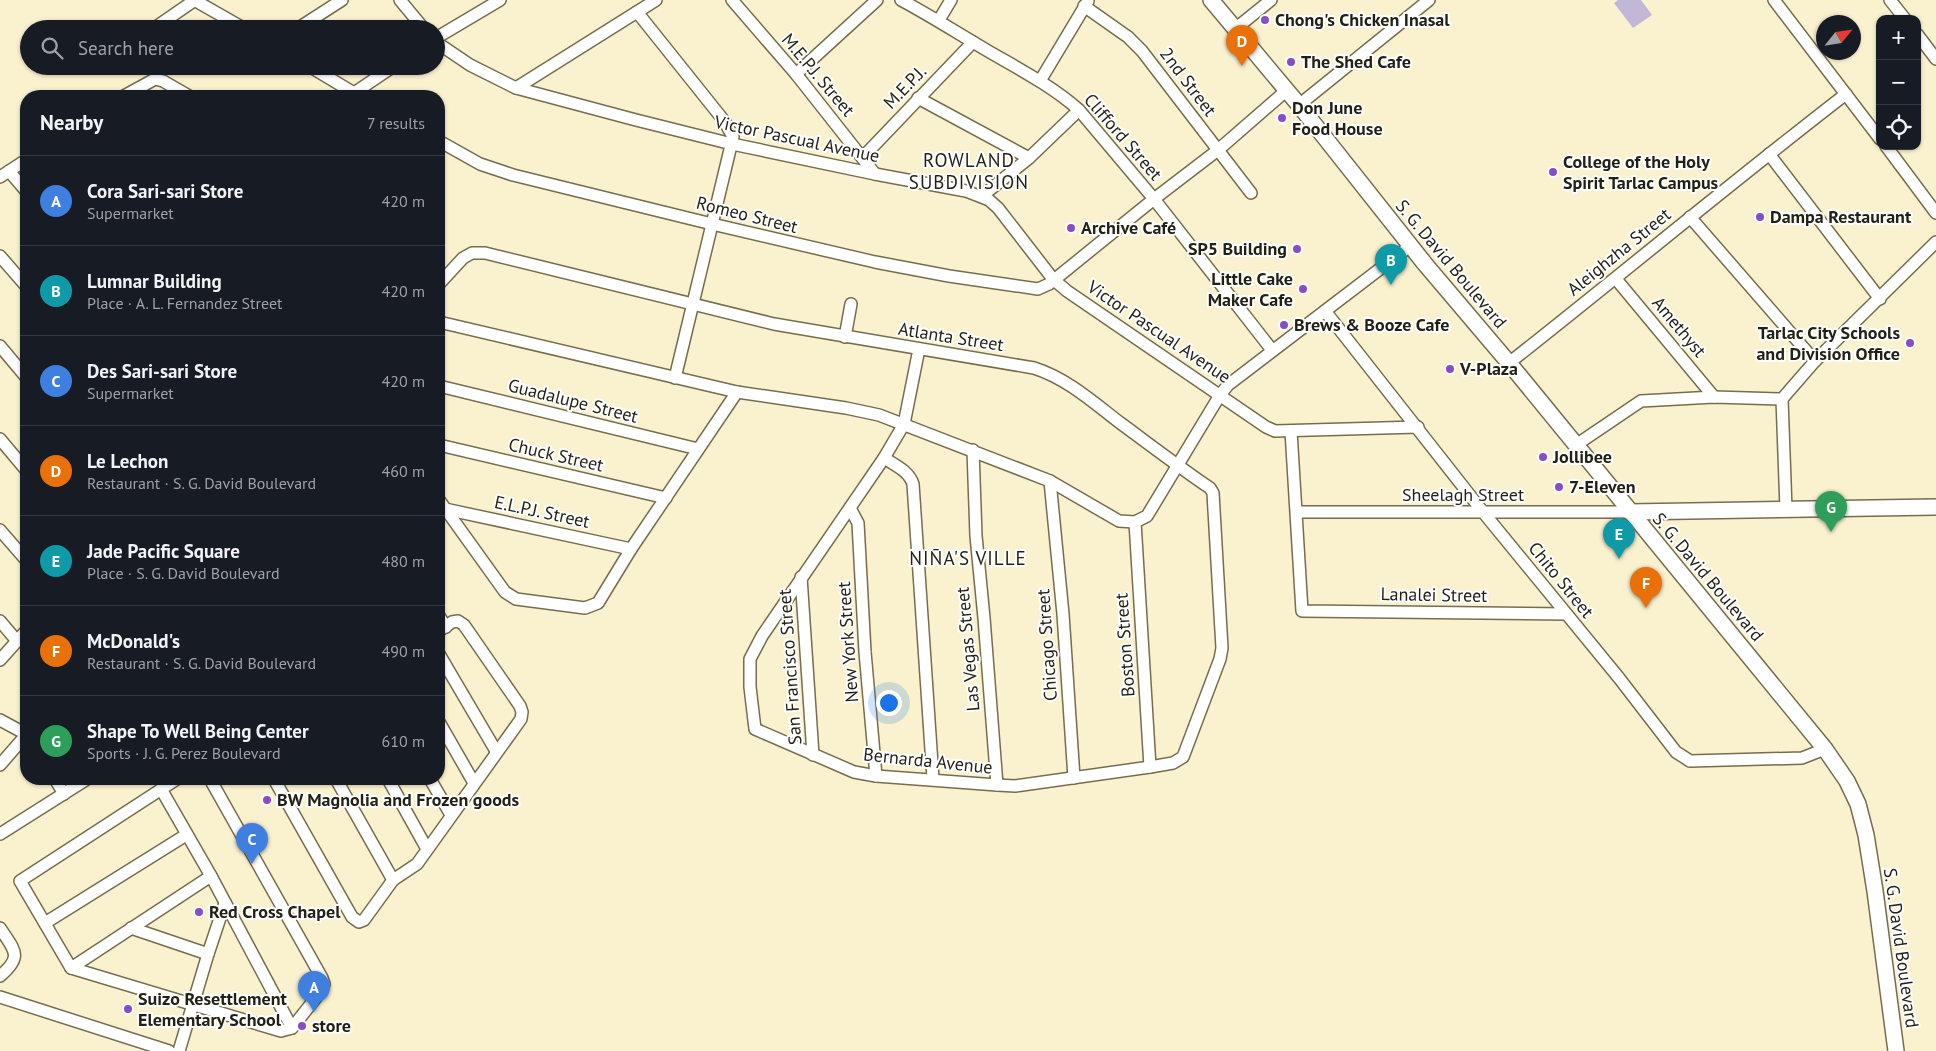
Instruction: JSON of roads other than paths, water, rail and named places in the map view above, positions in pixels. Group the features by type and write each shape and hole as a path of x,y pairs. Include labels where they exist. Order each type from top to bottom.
{"street":[{"path":"166,20 195,0 229,20"},
{"path":"311,20 342,0"},
{"path":"400,0 417,20"},
{"path":"445,34 500,0"},
{"path":"516,88 656,0"},
{"name":"M.E.P.J. Street","path":"732,0 796,74 875,174"},
{"path":"796,74 877,0"},
{"name":"Clifford Street","path":"901,0 939,20 1040,81 1067,99 1079,110 1154,199 1272,350"},
{"path":"939,20 952,0"},
{"name":"S. G. David Boulevard","path":"1211,0 1299,105 1410,246 1576,445 1824,749 1846,781 1858,804 1866,835 1896,1051"},
{"path":"1235,29 1271,0"},
{"path":"1299,105 1429,0"},
{"path":"1774,0 1876,133"},
{"path":"1890,0 1902,15"},
{"path":"1040,81 1086,3"},
{"name":"2nd Street","path":"1086,3 1128,37 1142,51 1251,193"},
{"path":"637,12 725,122 733,137 675,378"},
{"path":"1921,39 1936,59"},
{"name":"M.E.P.J.","path":"863,157 973,42"},
{"name":"Victor Pascual Avenue","path":"445,47 470,65 516,88 732,144 966,191 982,196 998,208 1053,279 1067,291 1266,427 1275,431 1418,427"},
{"path":"324,75 348,90"},
{"path":"363,90 382,75"},
{"path":"135,90 155,79 163,81 179,90"},
{"path":"1053,279 1218,150 1286,90"},
{"name":"Aleighzha Street","path":"1508,363 1616,279 1768,154 1846,94"},
{"path":"918,98 1028,158"},
{"path":"982,196 1028,158 1079,110"},
{"name":"Romeo Street","path":"445,144 480,164 514,175 875,262 976,280 1038,288 1044,288 1053,279"},
{"path":"1889,150 1936,213"},
{"path":"1768,154 1880,299"},
{"path":"20,164 4,174 20,186"},
{"path":"1690,217 1815,361"},
{"path":"1786,509 1782,399 1815,361 1936,242"},
{"path":"445,323 737,392 846,408 878,415 1050,481 1119,521 1135,522 1147,516 1220,395 1228,385 1410,246"},
{"name":"Atlanta Street","path":"445,278 463,258 472,253 485,253 774,324 1034,368 1052,374 1101,408 1177,466"},
{"path":"0,256 20,279"},
{"name":"Amethyst","path":"1616,279 1714,397"},
{"path":"845,337 851,304"},
{"name":"Chito Street","path":"1325,311 1676,752 1690,761 1802,758 1824,749"},
{"path":"0,346 20,370"},
{"name":"Bernarda Avenue","path":"919,350 904,424 884,458 762,636 750,659 750,687 755,729 854,772 876,776 997,785 1015,786 1150,767 1173,763 1184,757 1220,659 1222,648 1213,493 1210,488 1177,466"},
{"name":"Guadalupe Street","path":"445,387 698,449"},
{"path":"445,509 505,592 516,599 585,608 598,603 631,549 737,392"},
{"path":"1576,445 1641,401 1714,397 1782,399"},
{"path":"1292,431 1297,512"},
{"path":"0,439 20,463"},
{"name":"Chuck Street","path":"445,446 666,498"},
{"name":"Las Vegas Street","path":"973,450 976,536 997,785"},
{"path":"884,458 906,472 913,484 932,779"},
{"name":"Chicago Street","path":"1050,481 1063,614 1074,778"},
{"name":"E.L.P.J. Street","path":"445,506 631,549"},
{"path":"1630,512 1936,507"},
{"name":"New York Street","path":"850,508 858,523 865,652 876,776"},
{"name":"Sheelagh Street","path":"1297,512 1630,512"},
{"name":"Lanalei Street","path":"1297,512 1302,610 1566,614"},
{"name":"Boston Street","path":"1135,522 1150,767"},
{"path":"0,530 20,553"},
{"name":"San Francisco Street","path":"802,577 813,755"},
{"path":"0,621 17,641"},
{"path":"277,785 352,917 359,922 364,920 393,880 417,864 496,751 521,719 522,712 464,625 452,622 445,626"},
{"path":"0,660 20,638"},
{"path":"445,664 496,751"},
{"path":"0,720 20,732"},
{"path":"445,732 474,782"},
{"path":"0,765 20,742"},
{"path":"59,785 64,794"},
{"path":"0,834 78,785"},
{"path":"167,785 20,880 72,968 280,1031 292,1028 322,990 324,984 213,785"},
{"path":"339,785 393,880"},
{"path":"391,785 427,849"},
{"path":"434,785 451,815"},
{"path":"161,789 292,1028"},
{"path":"44,923 186,835"},
{"path":"72,968 210,876"},
{"path":"179,1051 225,903"},
{"path":"0,928 15,951 15,960 0,976"},
{"path":"131,928 208,954"},
{"path":"0,998 140,1047 170,1051"}],"place":[{"name":"Chong's Chicken Inasal","path":"1265,20"},
{"name":"The Shed Cafe","path":"1291,62"},
{"name":"Le Lechon","path":"1242,66"},
{"name":"Don June Food House","path":"1282,118"},
{"name":"College of the Holy Spirit Tarlac Campus","path":"1553,172"},
{"name":"Dampa Restaurant","path":"1760,217"},
{"name":"Archive Café","path":"1071,228"},
{"name":"SP5 Building","path":"1297,249"},
{"name":"Lumnar Building","path":"1391,285"},
{"name":"Little Cake Maker Cafe","path":"1303,289"},
{"name":"Brews & Booze Cafe","path":"1284,325"},
{"name":"Tarlac City Schools and Division Office","path":"1910,343"},
{"name":"V-Plaza","path":"1450,369"},
{"name":"Jollibee","path":"1543,457"},
{"name":"7-Eleven","path":"1559,487"},
{"name":"Shape To Well Being Center","path":"1831,532"},
{"name":"Jade Pacific Square","path":"1619,559"},
{"name":"McDonald's","path":"1646,608"},
{"name":"BW Magnolia and Frozen goods","path":"267,800"},
{"name":"Des Sari-sari Store","path":"252,864"},
{"name":"Red Cross Chapel","path":"199,912"},
{"name":"Suizo Resettlement Elementary School","path":"128,1009"},
{"name":"Cora Sari-sari Store","path":"314,1012"},
{"name":"store","path":"302,1026"}],"district":[{"name":"ROWLAND SUBDIVISION","path":"969,171"},
{"name":"NIÑA'S VILLE","path":"968,558"}]}
